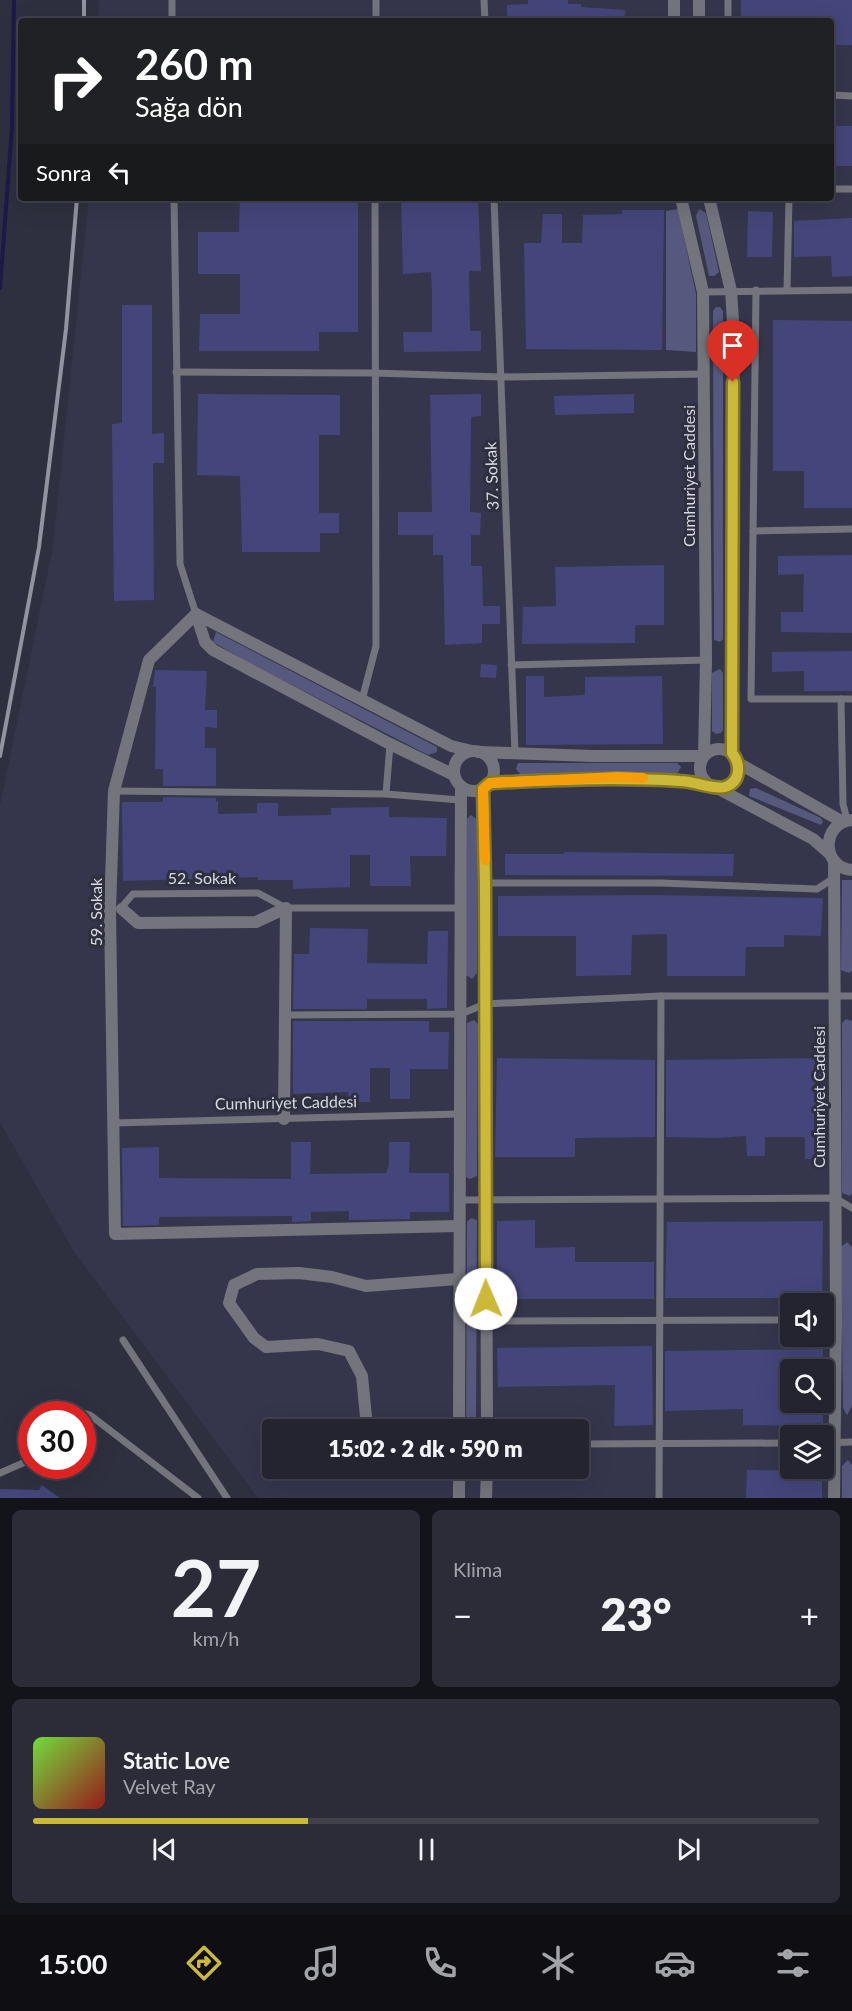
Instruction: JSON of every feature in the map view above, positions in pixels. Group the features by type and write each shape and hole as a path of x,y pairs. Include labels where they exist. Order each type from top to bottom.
{"street":[{"path":"674,0 674,18"},
{"path":"699,0 699,18"},
{"name":"Cumhuriyet Caddesi","path":"682,201 703,291 706,660 704,756"},
{"path":"710,201 731,291 734,336 735,758 739,770 734,781 729,785 713,787 701,776 701,763 704,756 714,749 726,750 735,758 847,821"},
{"path":"196,614 451,746 489,758 492,764 493,777 486,786 485,883 487,1419"},
{"path":"196,614 205,642 213,650 390,744 454,775"},
{"name":"59. Sokak","path":"196,614 149,660 114,791 115,1234 458,1226"},
{"path":"459,1419 460,787 454,775 456,762 465,753 475,752 704,756"},
{"path":"460,787 473,792 486,786 618,777 695,781 713,787 813,839 840,867 852,870"},
{"name":"Cumhuriyet Caddesi","path":"831,1293 835,1198 834,878 829,837 834,830 847,821"},
{"path":"284,1119 286,908"},
{"name":"52. Sokak","path":"116,909 138,923 150,923 256,922 286,908"},
{"path":"367,1419 362,1376 349,1351 318,1344 266,1347 254,1338 229,1303 234,1285 257,1274 299,1273 332,1277 366,1286 390,1286 458,1279"},
{"name":"Cumhuriyet Caddesi","path":"829,1425 830,1347"},
{"path":"459,1479 459,1498"},
{"path":"486,1498 487,1479"},
{"name":"Cumhuriyet Caddesi","path":"832,1479 834,1498"}],"lane":[{"path":"172,0 172,18"},
{"path":"376,0 376,18"},
{"path":"484,0 485,18"},
{"path":"728,0 728,18"},
{"path":"834,95 852,96"},
{"path":"834,189 852,189"},
{"path":"174,201 180,564 196,614"},
{"path":"362,700 376,646 375,201"},
{"name":"37. Sokak","path":"494,201 515,753"},
{"path":"787,290 789,201"},
{"path":"703,291 852,290"},
{"path":"756,291 752,699 852,699"},
{"path":"176,372 374,373 501,377 704,374"},
{"path":"753,531 852,529"},
{"path":"511,665 706,660"},
{"path":"841,699 843,804 847,821"},
{"path":"386,794 390,744"},
{"path":"114,791 386,794 460,800"},
{"path":"485,883 662,883 817,889 834,878"},
{"name":"52. Sokak","path":"116,909 133,894 258,892 286,908 460,908"},
{"path":"658,1498 661,996"},
{"path":"285,1015 461,1014 485,1004 661,996 852,996"},
{"name":"Cumhuriyet Caddesi","path":"114,1123 459,1114"},
{"path":"458,1200 660,1197 835,1198 852,1208"},
{"path":"486,1321 780,1320"},
{"path":"123,1340 226,1498"},
{"path":"96,1419 198,1498"},
{"path":"834,1443 852,1442"},
{"path":"589,1444 780,1443"},
{"path":"0,1473 18,1466"}],"shaded area":[{"path":"99,0 852,0 852,1498 258,1498 73,1250 0,1122 0,806 53,547 89,201 834,201 834,18 98,18"},
{"path":"678,209 696,294 696,352 666,350 666,211"},
{"path":"699,209 706,213 719,272 714,276 709,276 696,216"},
{"path":"716,307 720,307 723,311 723,639 720,642 714,640 713,311"},
{"path":"216,632 437,747 437,752 428,755 249,663 213,642"},
{"path":"720,669 723,673 723,730 716,734 712,731 712,673"},
{"path":"518,763 677,763 681,767 677,774 520,774 516,769"},
{"path":"756,788 821,818 823,822 821,825 749,796 750,789"},
{"path":"471,815 478,820 477,973 472,979 466,975 467,819"},
{"path":"842,880 852,880 852,971 849,973 841,970"},
{"path":"846,1019 852,1021 852,1193 850,1196 842,1193 842,1023"},
{"path":"474,1020 478,1024 477,1176 470,1179 466,1177 467,1023"},
{"path":"471,1218 477,1220 476,1419 466,1419 467,1222"},
{"path":"847,1242 852,1247 852,1406 847,1415 843,1408 841,1247"},
{"path":"848,1460 852,1465 852,1498 842,1498 842,1466"}],"building":[{"path":"528,0 568,0 568,4 581,4 581,7 625,10 624,18 507,18 507,5 528,4"},
{"path":"741,0 852,0 852,45 834,45 834,18 741,18"},
{"path":"834,126 852,126 852,166 834,166"},
{"path":"240,201 358,201 358,332 319,332 319,351 199,351 200,314 240,314 240,274 198,274 198,232 239,232"},
{"path":"401,201 478,201 481,271 469,271 470,331 481,331 481,351 404,352 403,332 432,332 432,293 431,272 403,274"},
{"path":"622,210 664,210 662,350 526,349 524,243 541,243 543,214 562,214 562,243 582,243 583,215 622,214"},
{"path":"748,211 773,212 772,257 747,257"},
{"path":"852,218 852,276 832,277 831,256 794,257 794,221"},
{"path":"122,305 152,305 152,434 164,433 164,463 153,463 154,600 114,601 112,424 122,423"},
{"path":"773,320 852,321 852,508 804,508 804,471 773,471"},
{"path":"198,394 340,395 340,435 319,435 319,513 339,513 339,533 320,533 320,552 242,552 240,476 197,475"},
{"path":"481,394 481,416 471,417 470,512 481,513 480,535 471,535 471,566 482,566 483,606 500,606 500,624 482,624 482,643 445,645 443,555 433,555 433,535 398,535 398,512 432,512 430,395"},
{"path":"634,394 634,413 555,415 554,396"},
{"path":"852,555 852,633 781,632 781,612 803,612 804,574 778,575 778,556"},
{"path":"664,565 664,625 635,625 635,643 522,644 523,607 556,606 555,567"},
{"path":"852,651 852,691 804,691 804,671 772,672 772,652"},
{"path":"481,664 497,665 496,678 480,677"},
{"path":"155,670 207,671 205,710 217,710 217,728 205,727 205,748 216,748 216,786 163,786 163,769 155,769 156,687 153,687"},
{"path":"526,676 544,676 544,697 585,695 585,677 662,676 663,744 526,745"},
{"path":"163,797 216,798 218,814 257,813 257,803 278,803 278,816 331,815 331,808 389,807 389,817 447,818 446,856 410,856 411,886 370,886 370,855 350,855 350,887 293,889 293,880 258,880 258,877 123,881 122,802 163,802"},
{"path":"564,852 734,854 733,876 505,875 505,854 564,854"},
{"path":"652,895 823,898 821,936 784,935 784,947 746,947 745,976 667,976 667,934 632,935 631,975 576,976 576,936 498,936 498,896"},
{"path":"310,928 368,929 367,963 427,964 428,931 448,931 447,1008 427,1009 427,999 367,999 367,1009 293,1009 294,954 309,954"},
{"path":"293,1021 429,1021 429,1032 449,1032 448,1069 410,1069 410,1099 390,1099 390,1068 370,1068 370,1102 349,1102 348,1092 293,1094"},
{"path":"497,1058 655,1060 655,1137 575,1138 575,1157 495,1157"},
{"path":"825,1058 824,1159 805,1159 805,1137 765,1137 765,1156 747,1156 746,1136 666,1137 666,1060"},
{"path":"291,1142 311,1142 310,1174 386,1173 389,1165 389,1142 410,1142 409,1173 449,1173 449,1212 410,1212 410,1219 349,1220 349,1211 311,1212 311,1221 292,1222 292,1216 159,1217 159,1225 123,1226 122,1148 159,1147 159,1178 291,1179"},
{"path":"535,1220 535,1248 575,1247 575,1262 654,1262 654,1299 497,1299 497,1221"},
{"path":"823,1221 822,1293 780,1293 780,1298 665,1298 667,1222"},
{"path":"652,1346 653,1425 614,1426 615,1385 498,1387 497,1348"},
{"path":"823,1349 823,1359 780,1359 780,1413 823,1413 823,1425 743,1425 743,1409 665,1411 665,1351"},
{"path":"747,1470 780,1470 780,1479 822,1479 822,1498 746,1498"},
{"path":"42,1485 60,1498 0,1498 0,1489 39,1490"}],"waterway":[{"path":"0,288 12,128 14,0"}],"railway":[{"path":"84,0 84,18"},
{"path":"0,756 39,547 66,329 77,201"}],"slow traffic":[{"path":"485,860 483,789 490,783 618,777 643,778"}],"route":[{"path":"486,1299 483,789 490,783 618,777 695,781 717,788 734,781 739,770 732,753 733,382"}]}
